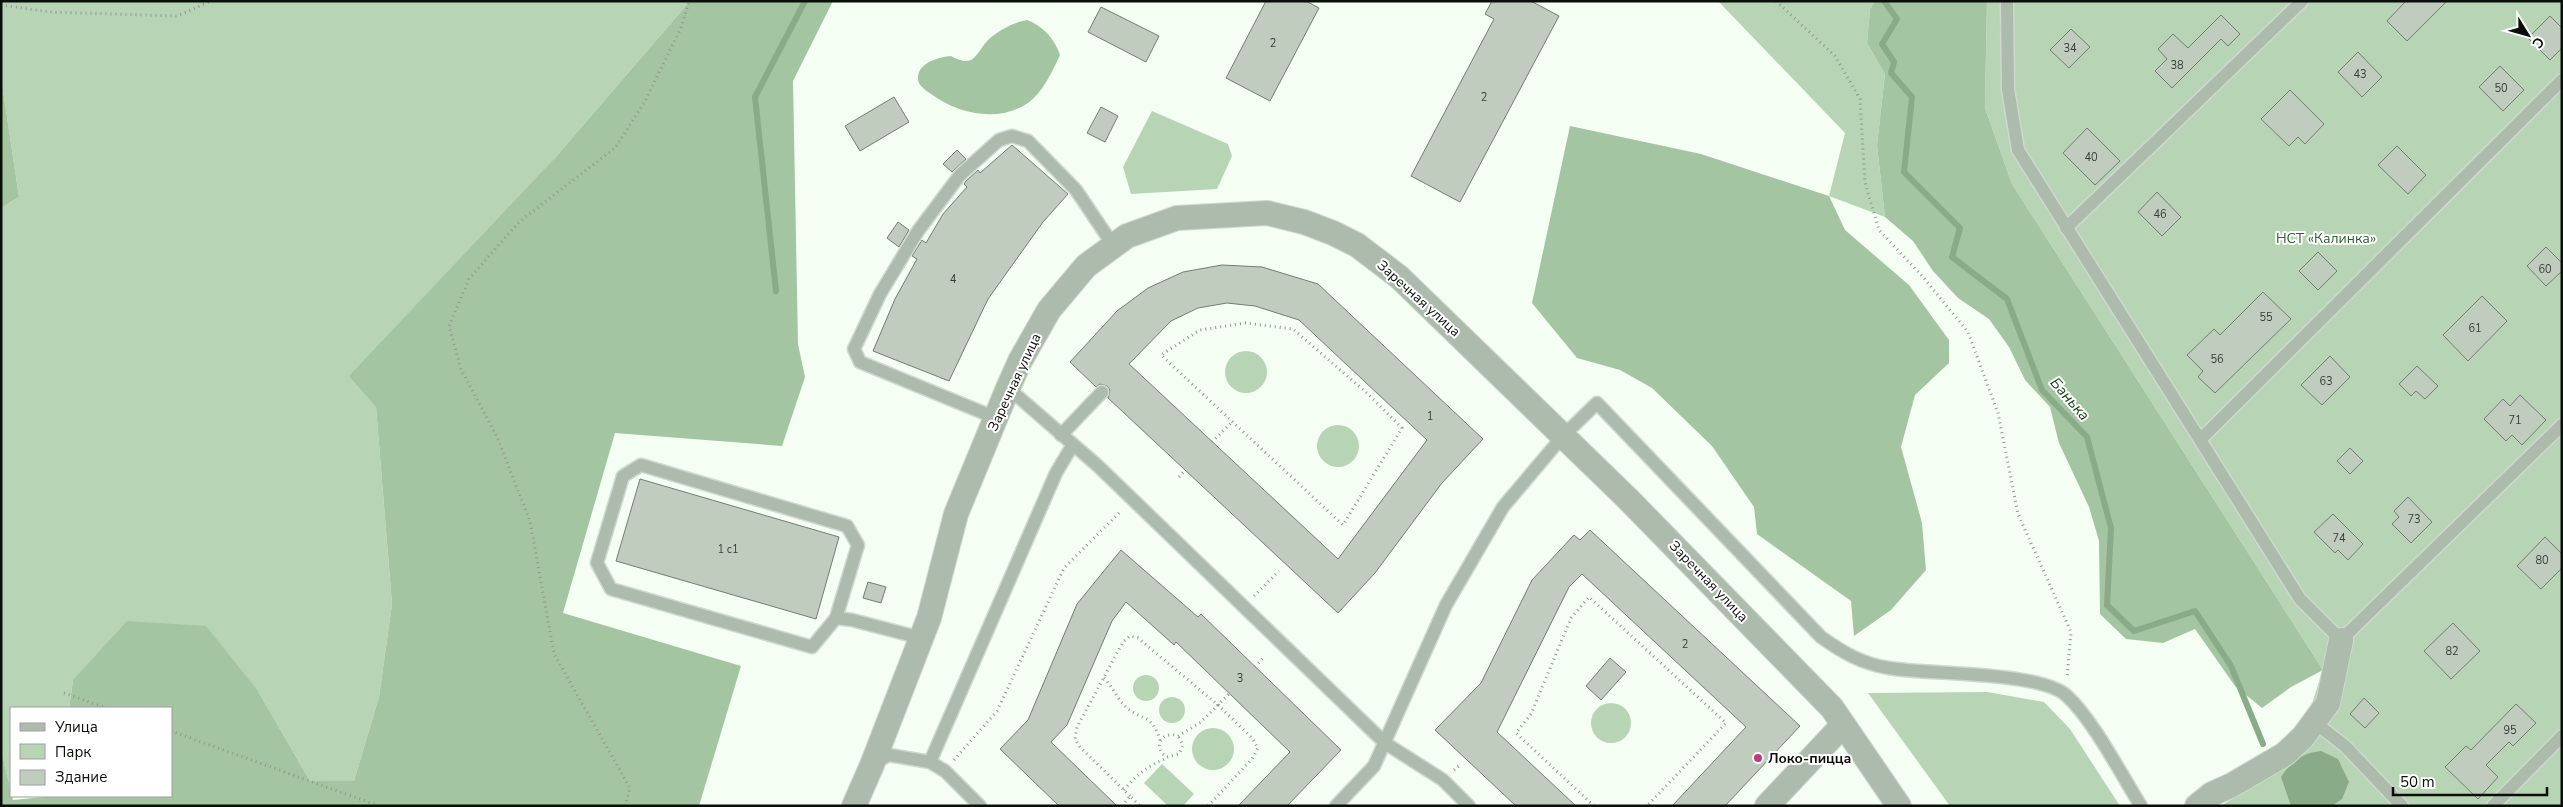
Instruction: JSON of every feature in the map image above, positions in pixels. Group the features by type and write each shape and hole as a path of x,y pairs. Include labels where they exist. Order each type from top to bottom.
{"street":[{"name":"Заречная улица","path":"854,806 872,765 929,618 956,514 1020,361 1049,310 1086,266 1112,245 1127,236 1177,218 1267,213 1304,222 1334,233 1357,245 1400,277 1628,499 1818,694 1843,725 1897,803"},
{"path":"2197,806 2212,794 2232,786 2285,754 2303,737 2328,703 2341,640"},
{"path":"1767,806 1843,725"}],"lane":[{"path":"2007,1 2008,89 2018,150 2300,599 2341,640 2562,426"},
{"path":"2066,228 2302,1"},
{"path":"2201,439 2562,80"},
{"path":"996,418 860,362 854,349 880,294 918,231 960,174 999,140 1012,136 1028,141 1076,190 1112,245"},
{"path":"1008,388 1132,500 1385,743 1443,780 1469,806"},
{"path":"1061,435 1102,392"},
{"path":"1336,806 1374,766 1451,597 1503,507 1563,436 1597,403 1820,637 1844,654 1863,662 1889,668 2013,679 2047,685 2066,694 2084,717 2141,806"},
{"path":"930,762 1056,473 1072,446"},
{"path":"641,466 847,526 858,545 836,618 812,647 611,589 597,564 623,476 641,466"},
{"path":"836,618 852,620 921,638"},
{"path":"2314,722 2346,746 2402,806"},
{"path":"2494,806 2562,736"},
{"path":"872,765 889,755 930,762 945,771 980,806"}],"path":[{"path":"1,5 50,12 177,16 211,1"},
{"path":"625,806 630,788 554,654 530,521 497,436 461,369 449,326 469,279 519,222 615,148 644,103 681,28 688,1"},
{"path":"1776,1 1835,56 1860,99 1865,182 1879,230 1923,277 1968,332 1998,412 2018,514 2071,632 2066,694"},
{"path":"1245,323 1293,329 1368,394 1402,428 1343,525 1232,422 1161,355 1200,330 1245,323"},
{"path":"1212,442 1232,422"},
{"path":"1179,477 1185,470"},
{"path":"945,771 997,711 1064,568 1132,500"},
{"path":"1243,607 1279,571"},
{"path":"1594,806 1516,733 1531,714 1571,618 1589,597 1726,724 1647,806"},
{"path":"1140,806 1080,747 1075,739 1077,727 1123,642 1130,636 1138,638 1218,705 1252,738 1258,748 1252,760 1208,806"},
{"path":"1255,667 1263,658"},
{"path":"1104,678 1125,705 1149,719 1156,727 1160,741 1159,748 1167,758"},
{"path":"64,693 103,707"},
{"path":"1178,736 1200,722 1229,694"},
{"path":"172,731 380,806"},
{"path":"1124,790 1133,779 1150,765 1167,758 1174,758 1182,750 1183,745 1178,736 1171,734 1165,736 1160,741"},
{"path":"1122,806 1130,796"}],"green space":[{"path":"1,1 690,1 554,159 376,407 392,604 379,697 354,781 310,781 258,691 73,680 69,707 10,707 10,789 1,750 1,208 19,197 1,77"},
{"path":"1718,1 1875,1 1870,9 1867,43 1885,74 1877,145 1885,217 1829,196 1845,133"},
{"name":"НСТ «Калинка»","path":"1987,1 2562,1 2562,806 2221,806 2247,789 2304,728 2323,670 2012,184 1985,108"},
{"path":"1152,111 1228,144 1232,156 1217,189 1131,194 1123,167"},
{"path":"1246,351 1261,357 1267,372 1261,387 1246,393 1231,387 1225,372 1231,357"},
{"path":"1338,425 1353,431 1359,446 1353,461 1338,467 1323,461 1317,446 1323,431"},
{"path":"1146,675 1155,679 1159,688 1155,697 1146,701 1137,697 1133,688 1137,679"},
{"path":"1987,692 2044,702 2070,729 2120,806 1950,806 1868,693"},
{"path":"1172,697 1181,701 1185,710 1181,719 1172,723 1163,719 1159,710 1163,701"},
{"path":"1615,703 1622,706 1628,712 1631,723 1630,731 1622,740 1615,743 1607,743 1600,740 1592,731 1591,719 1594,712 1603,704"},
{"path":"1213,728 1228,734 1234,749 1228,764 1213,770 1198,764 1192,749 1198,734"},
{"path":"1162,764 1194,794 1183,806 1168,806 1144,783"}],"shaded area":[{"path":"690,1 833,1 793,81 798,344 805,377 782,446 615,433 563,613 741,666 699,806 1,806 1,750 10,788 10,797 12,797 13,800 44,797 172,797 172,707 69,707 73,680 127,621 206,626 258,691 310,781 354,781 379,697 392,604 376,407 349,376 554,159"},
{"path":"1875,1 1987,1 1985,108 2012,184 2323,670 2291,687 2262,708 2235,686 2195,629 2163,643 2126,639 2100,614 2099,541 2089,507 2059,443 2050,407 2025,380 2009,347 1989,319 1958,298 1933,271 1913,241 1885,217 1877,145 1885,74 1867,43 1870,9"},
{"path":"1027,20 1048,34 1060,55 1043,87 1028,103 1004,113 978,114 953,107 926,91 920,85 918,80 919,72 926,64 936,59 951,56 959,60 970,60 977,55 996,33"},
{"path":"1,77 19,197 1,208"},
{"path":"1570,126 1701,154 1829,196 1845,230 1909,285 1949,340 1949,363 1915,395 1901,447 1922,523 1926,570 1891,610 1854,636 1851,601 1757,534 1754,507 1712,446 1652,388 1620,370 1577,358 1532,303"},
{"path":"2321,751 2338,759 2349,782 2342,799 2332,806 2291,806 2281,777 2289,766 2298,759"}],"building":[{"path":"1266,1 1306,1 1319,8 1270,101 1226,78"},
{"path":"1492,1 1531,1 1559,16 1460,202 1411,176 1494,19 1485,14"},
{"path":"2406,1 2447,1 2407,41 2387,21"},
{"path":"1101,7 1159,36 1146,62 1088,32"},
{"path":"2221,15 2240,34 2228,46 2221,39 2172,88 2155,71 2167,59 2158,49 2173,34 2188,48"},
{"path":"2550,16 2562,28 2562,48 2550,60 2528,38"},
{"path":"2071,29 2090,47 2069,68 2050,50"},
{"path":"2358,52 2382,77 2362,97 2338,72"},
{"path":"2500,66 2524,90 2503,111 2479,87"},
{"path":"2290,90 2324,124 2305,144 2298,137 2289,146 2261,119"},
{"path":"894,97 909,122 860,151 845,126"},
{"path":"1101,107 1118,116 1105,142 1087,133"},
{"path":"2087,128 2120,161 2095,185 2063,153"},
{"path":"1012,145 1068,194 1043,222 988,299 949,381 873,351 895,299 917,259 912,256 922,240 926,243 943,214 967,187 964,184 966,181 978,170 980,173"},
{"path":"2397,146 2426,175 2408,194 2378,165"},
{"path":"957,150 966,159 952,172 943,164"},
{"path":"2157,192 2181,217 2162,236 2138,212"},
{"path":"898,222 909,230 899,247 887,238"},
{"path":"2546,247 2562,263 2562,271 2546,286 2527,266"},
{"path":"2318,252 2337,271 2318,290 2299,271"},
{"path":"1222,265 1262,267 1318,284 1483,439 1442,483 1375,573 1338,613 1108,398 1110,390 1107,386 1100,384 1096,387 1070,362 1117,311 1148,288 1183,272","holes":["1227,303 1255,306 1299,320 1427,440 1338,559 1129,364 1171,321 1198,308"]},
{"path":"2263,292 2291,319 2215,393 2198,377 2203,371 2187,355 2214,329 2220,335"},
{"path":"2482,296 2507,321 2468,361 2443,335"},
{"path":"2330,356 2350,377 2322,405 2301,385"},
{"path":"2417,366 2438,386 2425,399 2416,391 2411,396 2399,384"},
{"path":"2520,395 2546,420 2522,445 2512,435 2506,441 2484,419 2503,399 2510,406"},
{"path":"2350,448 2363,461 2350,474 2337,461"},
{"path":"640,479 839,537 816,619 616,561"},
{"path":"2408,497 2432,522 2411,543 2392,524 2399,517 2394,511"},
{"path":"2333,514 2363,544 2348,560 2338,550 2335,553 2314,532"},
{"path":"1590,530 1800,726 1725,806 1672,806 1746,727 1582,574 1569,587 1497,732 1576,806 1516,806 1435,730 1481,683 1532,580 1574,535 1580,540"},
{"path":"2545,537 2562,554 2562,568 2541,589 2517,566"},
{"path":"1121,550 1198,617 1201,614 1341,750 1287,806 1238,806 1290,752 1176,642 1174,645 1126,602 1112,621 1067,725 1051,742 1117,806 1059,806 1000,749 1028,720 1077,604"},
{"path":"868,582 886,587 881,603 863,598"},
{"path":"2453,623 2480,651 2451,679 2424,651"},
{"path":"1610,658 1626,672 1601,700 1586,686"},
{"path":"2364,698 2379,713 2365,728 2350,714"},
{"path":"2516,704 2536,723 2513,746 2509,742 2486,765 2498,777 2478,799 2445,767 2466,746 2471,750"}],"waterway":[{"path":"776,291 755,97 805,1"},
{"name":"Банька","path":"1884,1 1897,19 1882,44 1894,62 1891,73 1912,97 1904,172 1960,228 1952,257 2007,299 2042,390 2087,437 2111,528 2107,605 2134,631 2195,611 2231,666 2263,744"}],"place":[{"name":"Локо-пицца","path":"1758,758"}]}
